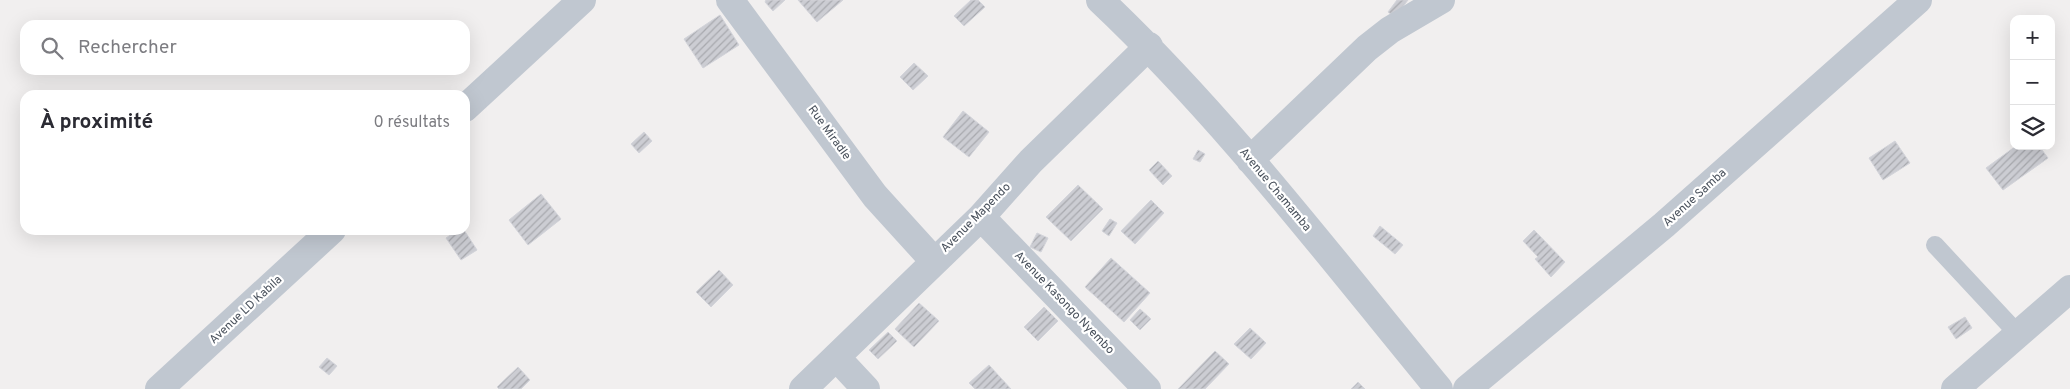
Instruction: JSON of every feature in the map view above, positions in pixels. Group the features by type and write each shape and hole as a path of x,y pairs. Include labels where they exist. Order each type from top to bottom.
{"street":[{"path":"470,103 582,0"},
{"name":"Rue Miradle","path":"730,0 875,196 934,260"},
{"name":"Avenue Chamamba","path":"1100,0 1149,46 1250,160 1439,389"},
{"path":"1250,160 1367,48 1390,30 1441,0"},
{"name":"Avenue Samba","path":"1467,389 1664,225 1918,0"},
{"name":"Avenue Mapendo","path":"803,389 934,260 981,217 1031,162 1149,46"},
{"name":"Avenue Kasongo Nyembo","path":"981,217 1147,389"},
{"name":"Avenue LD Kabila","path":"159,389 327,235"},
{"path":"1955,389 2070,289"},
{"path":"836,358 866,389"}],"lane":[{"path":"1935,245 2018,334"}],"building":[{"path":"766,0 785,0 773,11 765,2"},
{"path":"798,0 843,0 817,22"},
{"path":"971,0 978,0 985,7 964,26 954,16"},
{"path":"1397,0 1408,0 1395,17 1388,12"},
{"path":"720,15 739,45 703,68 684,39"},
{"path":"914,63 928,76 913,90 900,77"},
{"path":"963,111 989,132 969,157 943,137"},
{"path":"644,132 652,141 639,153 631,144"},
{"path":"1895,141 1910,163 1883,180 1869,158"},
{"path":"1198,150 1205,154 1200,162 1193,159"},
{"path":"2011,150 2042,150 2048,158 2003,190 1986,168"},
{"path":"1158,161 1172,176 1163,185 1149,170"},
{"path":"1078,185 1103,209 1071,241 1046,217"},
{"path":"541,194 561,219 528,245 509,220"},
{"path":"1151,200 1164,213 1135,244 1121,231"},
{"path":"1110,219 1117,223 1109,236 1102,231"},
{"path":"1380,226 1403,245 1395,254 1373,236"},
{"path":"1534,230 1565,262 1551,277 1535,259 1538,257 1523,241"},
{"path":"1037,233 1048,238 1041,252 1030,247"},
{"path":"450,235 467,235 477,250 461,260 446,238"},
{"path":"1111,258 1150,293 1124,322 1085,287"},
{"path":"719,270 733,285 711,307 696,292"},
{"path":"919,303 939,321 914,347 895,329"},
{"path":"1044,307 1058,321 1038,341 1024,327"},
{"path":"1140,309 1151,319 1140,330 1130,320"},
{"path":"1965,317 1972,328 1956,339 1948,327"},
{"path":"1250,328 1266,343 1251,359 1234,344"},
{"path":"888,332 897,341 878,359 869,350"},
{"path":"1215,351 1229,364 1205,389 1178,389"},
{"path":"327,358 337,366 329,375 319,367"},
{"path":"989,365 1011,389 975,389 969,383"},
{"path":"518,367 530,380 521,389 499,389 497,387"},
{"path":"1358,382 1365,389 1351,389"}]}
